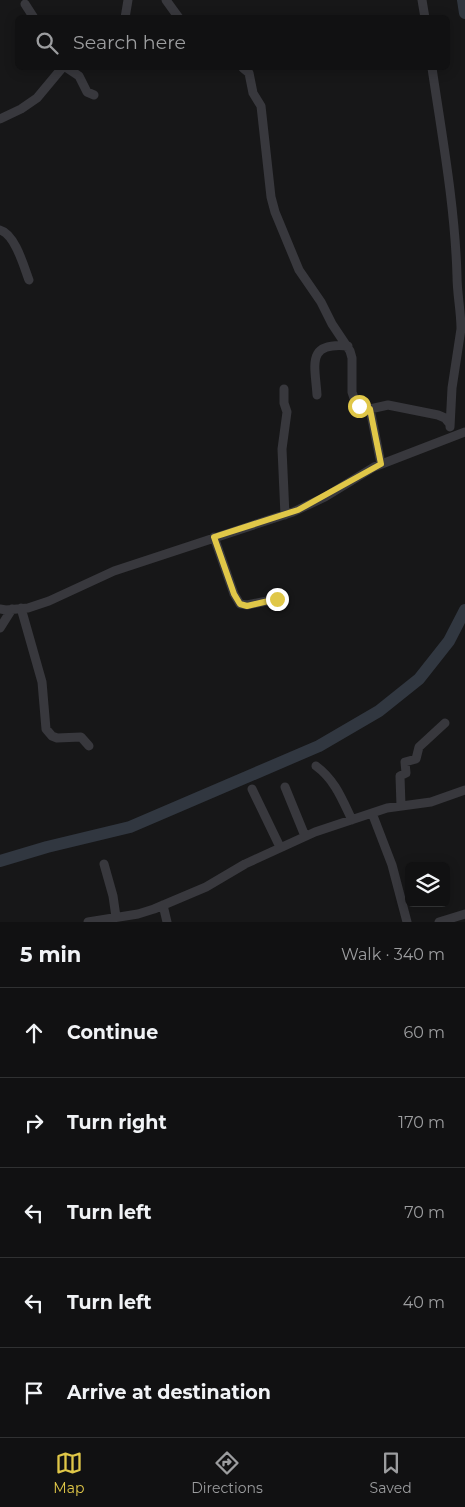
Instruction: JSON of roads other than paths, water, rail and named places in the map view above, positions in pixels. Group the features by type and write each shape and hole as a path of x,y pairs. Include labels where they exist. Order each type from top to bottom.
{"street":[{"path":"126,15 128,0"},
{"path":"166,0 177,15"},
{"path":"422,0 424,15"},
{"path":"25,4 32,15"},
{"path":"0,119 37,98 60,70"},
{"path":"70,70 79,76 88,92 94,96"},
{"path":"246,70 250,73 252,90 261,106 271,197 278,221 303,277 348,346 352,358 351,382 353,395 359,406 370,409 386,405 400,406 438,415 445,418 450,424"},
{"path":"432,70 456,244 461,318 451,394 450,437"},
{"path":"0,230 8,234 20,255 29,280"},
{"path":"317,395 315,364 321,349 326,346 348,346"},
{"path":"284,389 284,402 287,412 282,449 285,515"},
{"path":"370,409 381,464"},
{"path":"0,609 17,609 49,601 114,571 285,515 311,504 381,464 465,432"},
{"path":"214,537 234,594 240,604 247,606 277,599"},
{"path":"0,628 17,609"},
{"path":"17,609 42,682 46,729 52,736 58,738 81,737 89,746"},
{"path":"401,806 400,776 406,773 405,762 416,759 420,747 445,723"},
{"path":"316,766 327,774 334,784 352,820"},
{"path":"285,787 305,836"},
{"path":"252,788 280,847"},
{"path":"88,922 138,914 163,906 206,887 245,864 305,836 372,813 401,806 431,802 465,790"},
{"path":"372,813 395,872 407,922"},
{"path":"104,864 113,896 116,917"},
{"path":"163,906 167,922"},
{"path":"439,922 465,914"}],"waterway":[{"path":"463,0 465,13"},
{"path":"0,861 47,847 130,827 319,746 379,711 419,679 449,641 465,610"}]}
